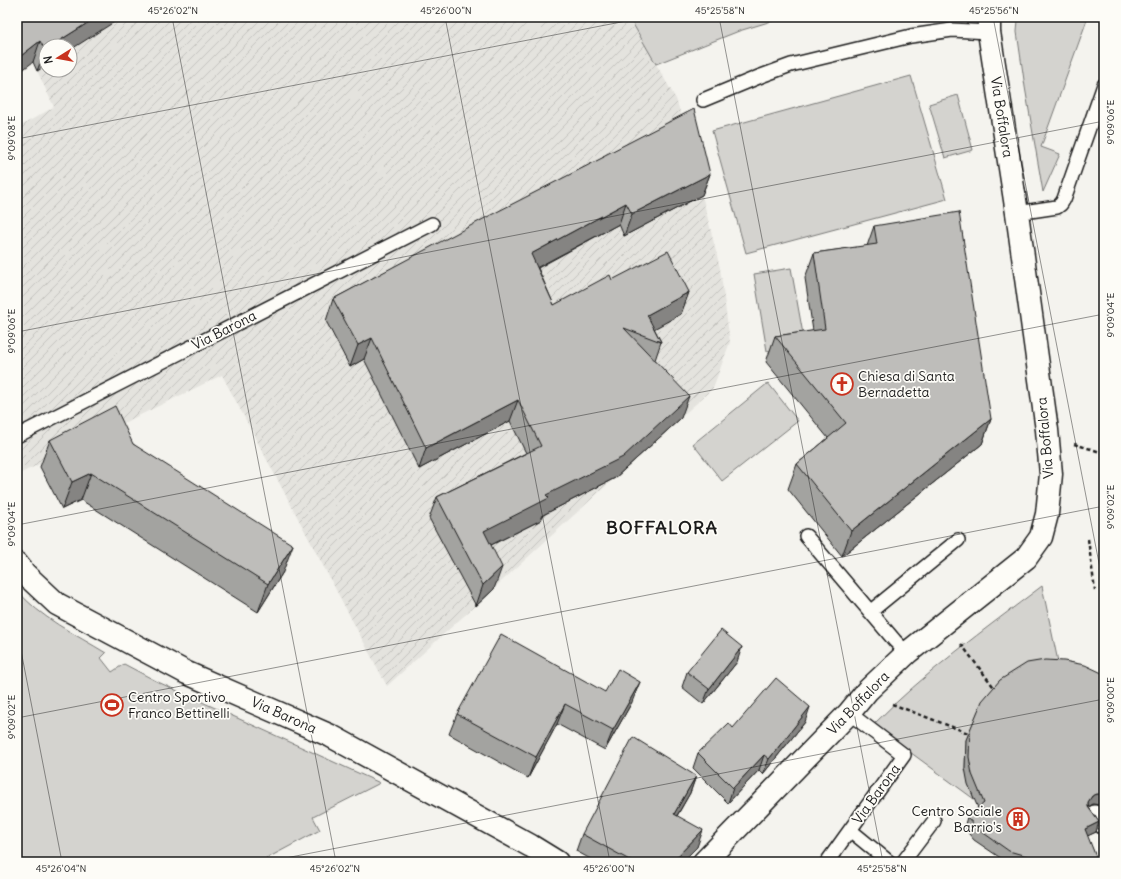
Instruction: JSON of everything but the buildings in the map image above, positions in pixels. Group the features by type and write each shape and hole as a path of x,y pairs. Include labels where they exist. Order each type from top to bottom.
{"street":[{"name":"Via Boffalora","path":"704,862 849,713 867,691 908,652 1026,558 1041,537 1045,522 1051,474 1047,430 989,24"},
{"name":"Via Barona","path":"17,564 24,574 56,604 187,673 331,736 531,846 556,862"}],"lane":[{"path":"703,100 791,65 911,36 989,24"},
{"path":"1017,212 1057,206 1061,204 1104,85"},
{"name":"Via Barona","path":"17,436 432,224"},
{"path":"806,536 895,641 908,652"},
{"path":"870,612 958,540"},
{"name":"Via Barona","path":"827,862 904,755 849,713"},
{"path":"903,862 934,821"},
{"name":"Via Barona","path":"850,830 889,862"}],"path":[{"path":"1073,444 1104,453"},
{"path":"1088,539 1095,590"},
{"path":"959,642 996,690"},
{"path":"889,701 892,705 968,733"}],"shaded area":[{"path":"17,17 629,17 676,99 686,130 720,268 730,342 713,388 387,686 222,375 17,475 17,128 54,107 40,78 78,78 78,38 38,38 38,73 33,62 17,38"},
{"path":"629,17 785,17 739,31 656,64"},
{"path":"1021,17 1088,17 1041,147 1060,154 1043,192 1017,32 1018,20"},
{"path":"911,76 947,199 746,253 712,131"},
{"path":"958,95 973,150 945,158 929,104"},
{"path":"791,268 805,345 767,351 754,274"},
{"path":"768,383 798,421 722,481 693,444"},
{"path":"1042,586 1060,671 978,711 966,740 965,768 974,799 873,725 934,670"},
{"name":"Centro Sportivo Franco Bettinelli","path":"17,590 36,609 47,617 106,653 101,658 112,672 124,664 158,682 380,783 313,817 320,830 260,862 17,862"}],"place":[{"name":"Chiesa di Santa Bernadetta","path":"842,384"},
{"name":"Centro Sportivo Franco Bettinelli","path":"112,705"},
{"name":"Centro Sociale Barrio's","path":"1018,819"}],"district":[{"name":"BOFFALORA","path":"662,527"}]}
